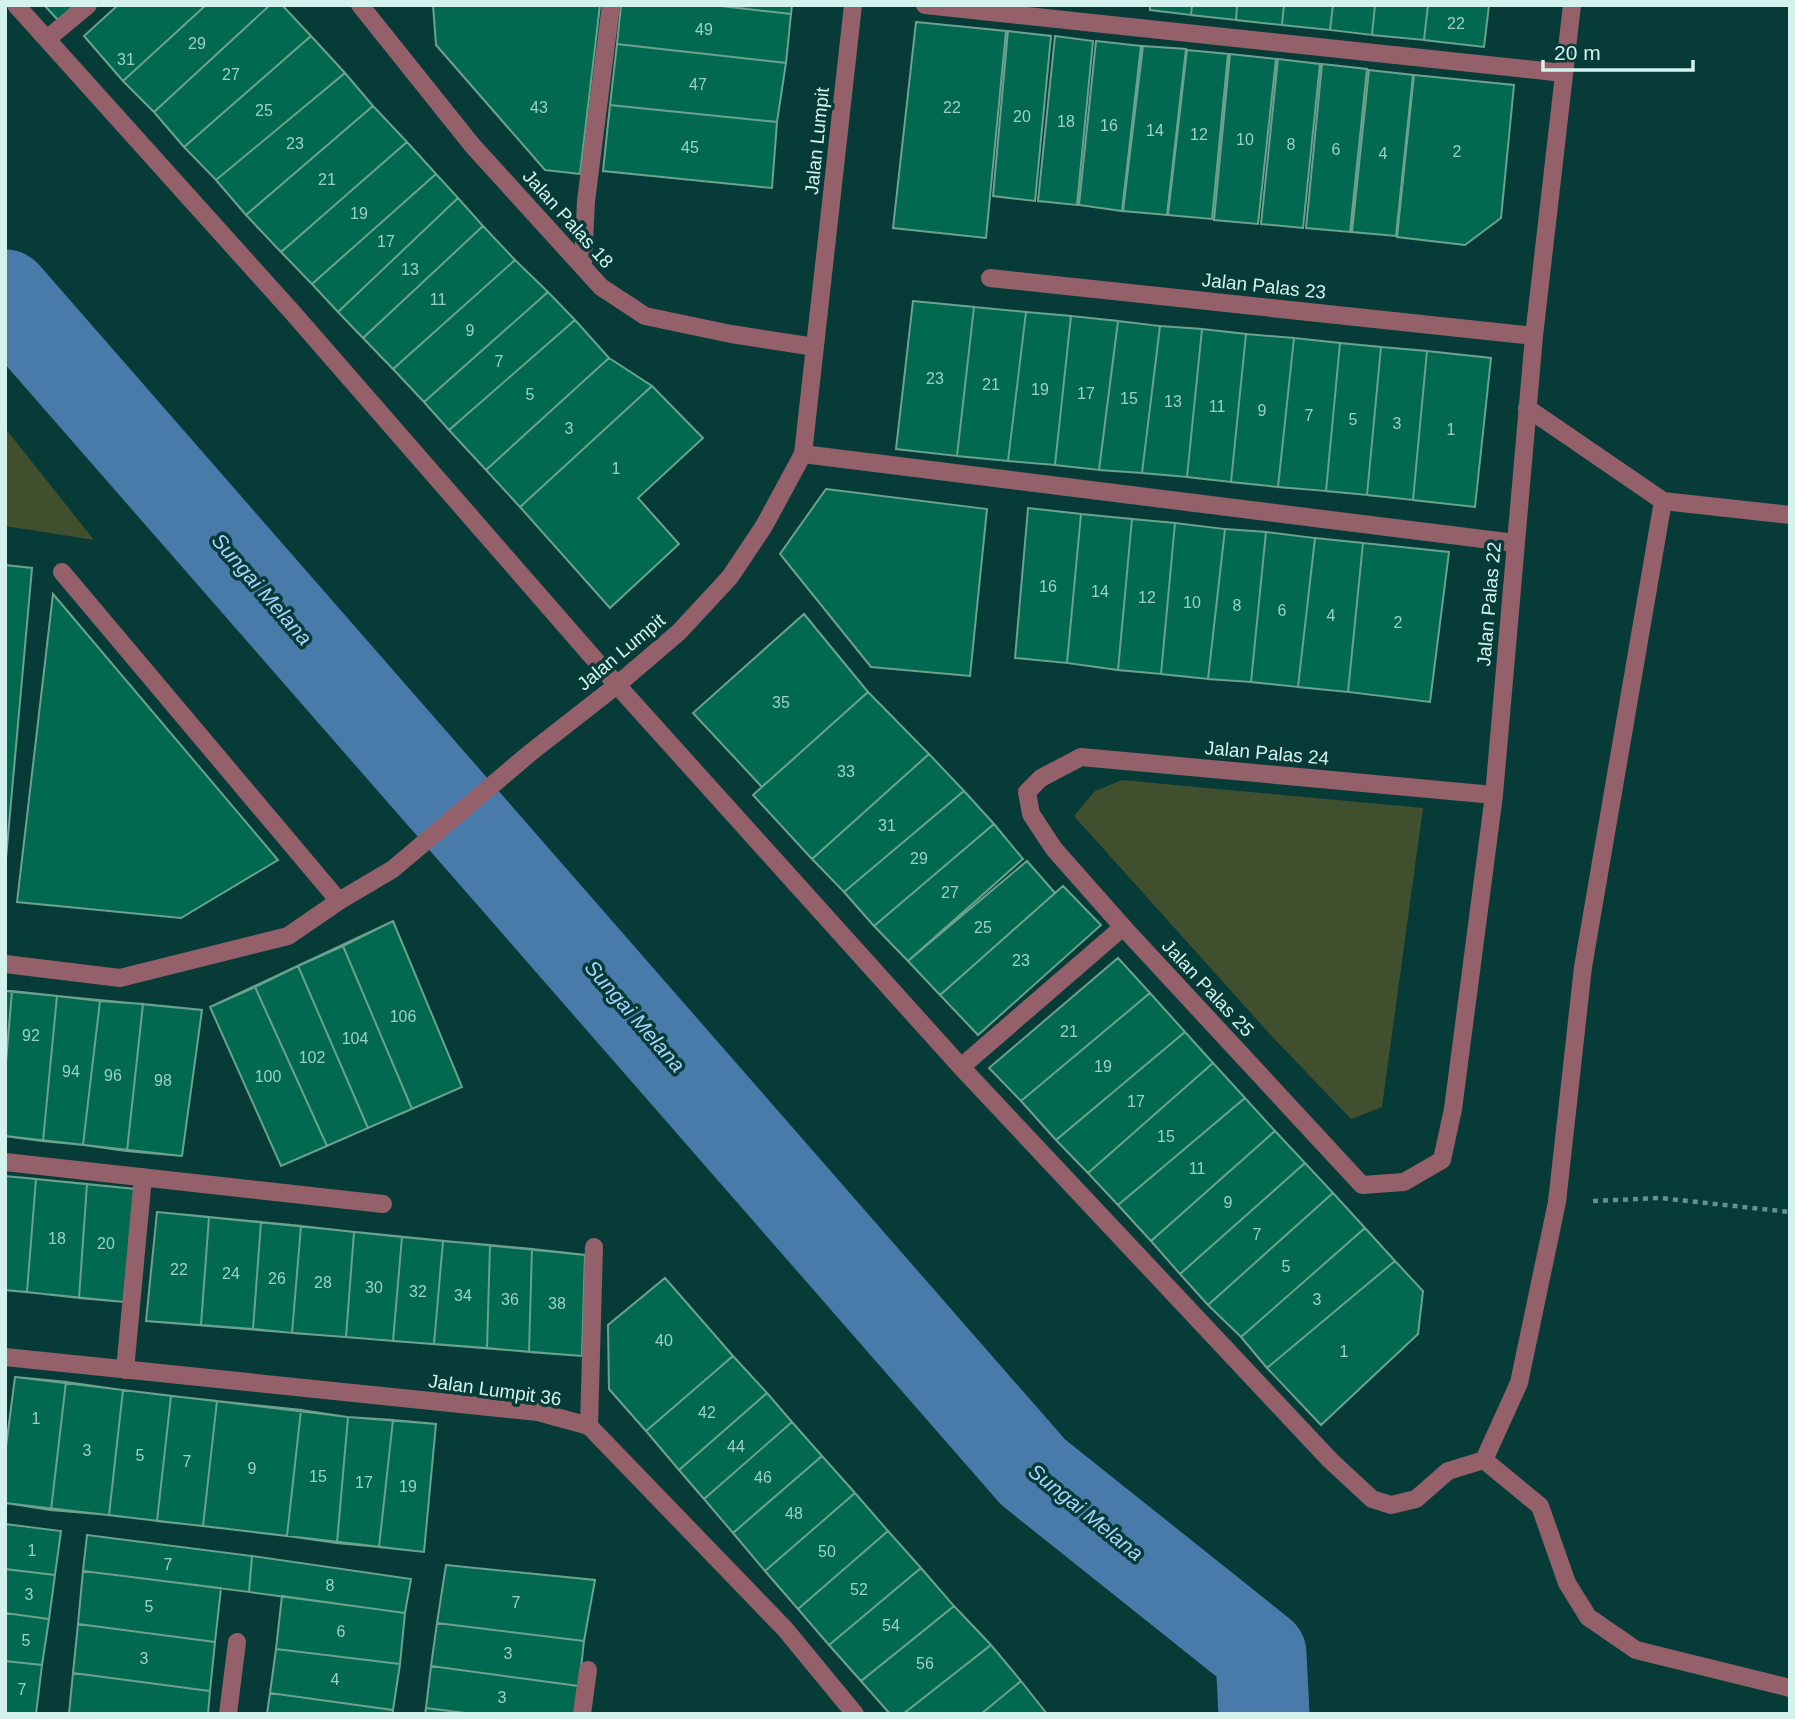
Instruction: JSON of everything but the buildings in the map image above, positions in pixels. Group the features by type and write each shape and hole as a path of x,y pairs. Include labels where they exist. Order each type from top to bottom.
{"street":[{"path":"16,5 284,303 617,685 961,1067 1330,1460 1372,1499 1391,1505 1416,1499 1448,1471 1484,1460 1520,1383 1557,1202 1583,967 1663,501"},
{"path":"47,39 88,5"},
{"path":"583,265 586,201 611,5"},
{"name":"Jalan Lumpit","path":"5,964 120,978 288,936 393,869 679,632 730,577 764,526 803,454 853,5"},
{"path":"925,5 1564,73"},
{"name":"Jalan Palas 22","path":"1404,1182 1442,1160 1453,1109 1494,795 1534,336 1572,5"},
{"name":"Jalan Palas 18","path":"368,9 472,145 583,265 600,287 645,316 731,334 815,346"},
{"name":"Jalan Palas 23","path":"990,278 1534,336"},
{"path":"1527,408 1663,501 1790,515"},
{"path":"803,454 1515,543"},
{"path":"62,572 339,901"},
{"name":"Jalan Palas 24","path":"1041,778 1081,757 1494,795"},
{"name":"Jalan Palas 25","path":"1041,778 1027,792 1031,814 1054,849 1123,927 1362,1185 1404,1182"},
{"path":"961,1067 1123,927"},
{"path":"5,1161 383,1204"},
{"path":"125,1370 144,1177"},
{"path":"593,1247 589,1426 785,1629 855,1714"},
{"name":"Jalan Lumpit 36","path":"5,1357 538,1412 589,1426"},
{"path":"1484,1460 1540,1506 1567,1583 1588,1617 1636,1650 1790,1688"},
{"path":"228,1714 237,1642"},
{"path":"582,1714 588,1670"}],"path":[{"path":"1557,1202 1660,1198 1790,1212"}],"green space":[{"path":"5,428 94,540 5,526"},
{"path":"1122,780 1423,808 1382,1107 1351,1119 1267,1031 1074,816 1095,791"}],"waterway":[{"name":"Sungai Melana","path":"5,295 1033,1472 1261,1654 1264,1714"}]}
